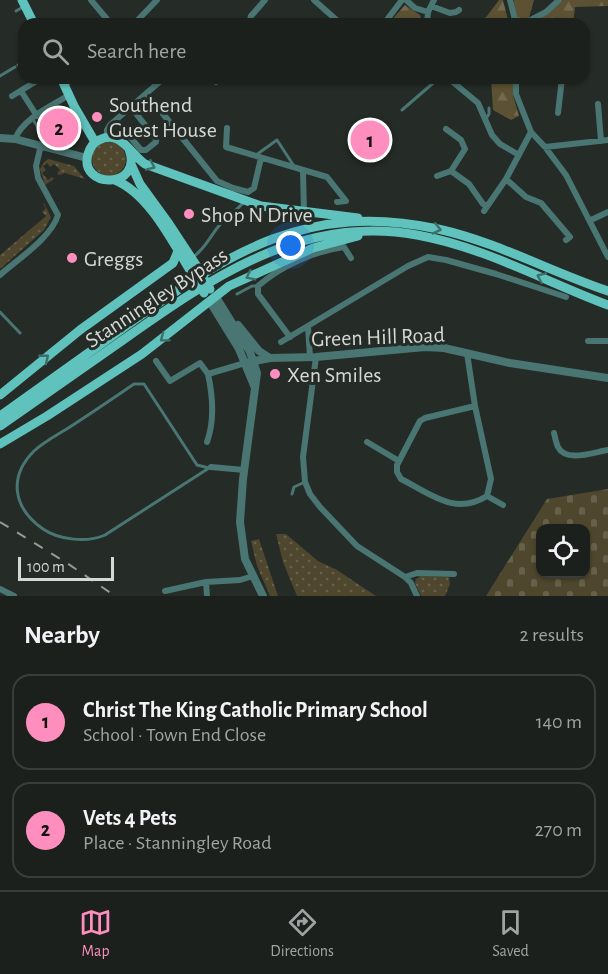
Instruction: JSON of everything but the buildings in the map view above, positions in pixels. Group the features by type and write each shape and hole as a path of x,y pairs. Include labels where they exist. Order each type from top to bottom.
{"main road":[{"path":"23,3 31,18"},
{"path":"64,84 95,142"},
{"path":"131,164 125,174 108,181 96,177 88,166 88,152 95,142 107,137 120,140 145,164 244,201 261,206 342,215 379,222 411,224 440,230 490,245 608,291"},
{"path":"129,149 131,164 140,184 191,258 194,270"},
{"path":"114,180 131,188 139,196 210,295"},
{"name":"Stanningley Bypass","path":"0,416 176,291 242,252 279,236 324,224 379,222"},
{"path":"0,444 126,365 210,295 312,248 348,238 384,231 415,234 466,247 608,305"},
{"name":"Stanningley Bypass","path":"0,426 140,328 225,273 265,253 296,242 345,232 384,231"},
{"path":"0,395 80,330 173,263 178,251"}],"street":[{"path":"91,0 106,18"},
{"path":"140,18 157,0"},
{"path":"250,18 265,0"},
{"path":"314,0 334,18"},
{"path":"388,18 402,0"},
{"path":"406,0 414,8 431,6 450,13 459,10"},
{"path":"510,0 514,18"},
{"path":"534,18 546,12 559,0"},
{"path":"12,96 32,84"},
{"path":"107,137 108,127 158,84"},
{"path":"455,84 478,103 492,135 500,144 519,155"},
{"path":"516,84 516,94 531,132 566,175 608,257"},
{"path":"558,113 561,84"},
{"path":"21,91 34,117"},
{"path":"15,139 19,130 34,117 69,94"},
{"path":"147,94 217,181 248,192 254,188 258,157"},
{"path":"545,147 605,141 598,104"},
{"path":"116,120 141,150 146,150 156,142 131,107"},
{"path":"227,128 226,147 303,172 327,177 348,200 337,202"},
{"path":"437,176 451,171 465,149 461,140 446,129"},
{"path":"451,171 469,184 485,209 506,179 531,132"},
{"path":"0,138 43,141 87,158"},
{"path":"0,275 55,225 58,215 38,178 36,166 43,141"},
{"path":"303,172 304,212"},
{"path":"506,179 526,197 541,203 552,214 570,237 566,240"},
{"path":"591,220 608,212"},
{"path":"290,337 258,294 258,286 292,264 327,250 344,247 351,258"},
{"path":"281,342 408,266 428,257 496,274 566,297"},
{"path":"210,295 259,351 270,358"},
{"path":"210,295 239,349 255,388"},
{"path":"228,315 254,360 257,373 240,510 241,535 246,559 263,596"},
{"path":"308,327 313,357 303,457 305,482 310,494 320,507 357,546 405,577 411,583 417,596"},
{"path":"588,341 608,341"},
{"name":"Green Hill Road","path":"245,363 270,358 313,357 425,347 444,348 510,363 608,378"},
{"path":"467,353 475,406 492,480 487,496 470,505 449,504 401,479 397,472 399,461 416,426 425,418 475,406"},
{"path":"156,361 170,381 200,363 208,375 213,412 207,442"},
{"path":"208,375 245,363"},
{"path":"554,433 558,447 564,454 577,455 608,450"},
{"path":"367,442 399,461"},
{"path":"210,468 244,470"},
{"path":"487,496 503,505"},
{"path":"405,577 417,573 454,574"},
{"path":"165,591 206,582 240,580 253,576"},
{"path":"206,582 207,596"},
{"path":"0,589 14,596"}],"lane":[{"path":"16,11 23,3"},
{"path":"0,76 18,65"},
{"path":"402,110 432,84"},
{"path":"486,118 489,108"},
{"path":"34,117 43,141"},
{"path":"258,157 277,140 295,168"},
{"path":"191,258 206,246 218,226 236,212 244,201"},
{"path":"237,294 252,286 258,286"},
{"path":"0,312 20,333"},
{"path":"134,384 144,384 197,465 210,468 94,540 74,539 45,531 26,513 16,492 21,468 35,450 134,384"},
{"path":"292,494 294,488 305,482"}],"green space":[{"path":"499,0 503,0 508,18 486,18"},
{"path":"514,0 534,0 529,18 514,18 512,9"},
{"path":"563,0 608,0 608,6 575,7 574,18 540,18"},
{"path":"405,5 420,15 421,18 393,18"},
{"path":"491,84 513,84 513,95 519,116 511,120 493,110"},
{"path":"109,142 121,147 126,159 121,171 109,176 97,171 92,159 97,147"},
{"path":"48,159 74,166 85,179 65,173 59,175 57,173 60,170 54,164 50,167 47,163 43,166 46,170 42,173 48,180 52,177 54,179 45,185 40,169"},
{"path":"44,203 51,217 44,230 0,269 0,255 46,216 42,212 46,208"},
{"path":"608,489 608,596 486,596 547,499"},
{"path":"276,534 286,534 318,561 337,570 376,596 297,596 283,562"},
{"path":"259,539 278,596 270,596 257,566 251,541"},
{"path":"421,576 449,577 450,584 445,596 421,596 415,583 416,579"}],"railway":[{"path":"0,522 115,596"}],"place":[{"name":"Southend Guest House","path":"97,117"},
{"name":"Vets 4 Pets","path":"59,128"},
{"name":"Christ The King Catholic Primary School","path":"370,140"},
{"name":"Shop N Drive","path":"189,214"},
{"name":"Greggs","path":"72,258"},
{"name":"Xen Smiles","path":"275,374"}]}
